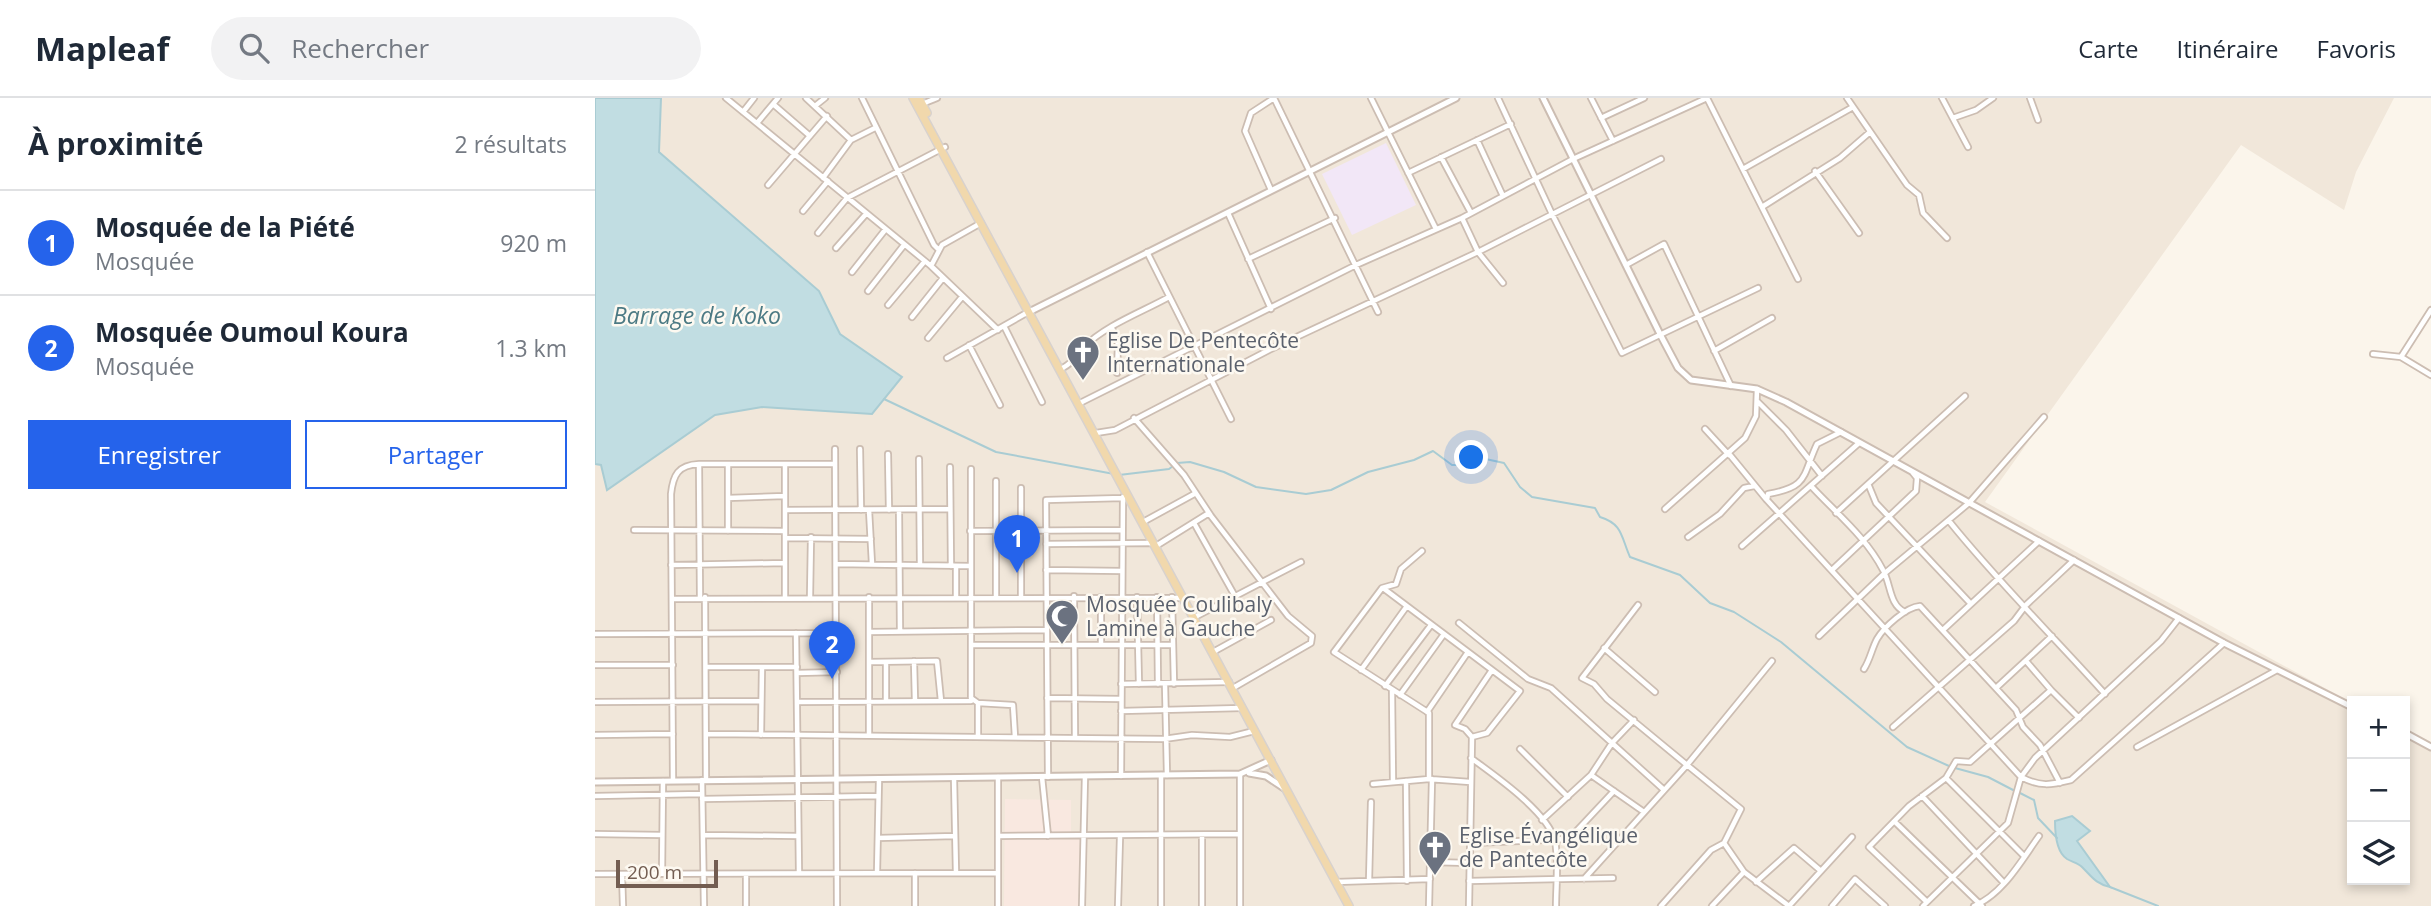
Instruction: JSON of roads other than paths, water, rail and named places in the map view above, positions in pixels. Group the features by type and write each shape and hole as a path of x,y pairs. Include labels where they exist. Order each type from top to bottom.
{"main road":[{"path":"913,98 1011,275"},
{"path":"921,101 982,223 1349,906"}],"street":[{"path":"726,98 931,266 998,330"},
{"path":"743,112 754,98"},
{"path":"757,123 778,98"},
{"path":"806,98 851,140"},
{"path":"815,106 825,98"},
{"path":"862,98 934,245 939,250"},
{"path":"921,101 937,98"},
{"path":"1271,190 1245,131 1251,113 1274,98 1335,218 1378,312"},
{"path":"1371,98 1436,229"},
{"path":"947,358 1031,311 1455,98"},
{"path":"1499,98 1552,214 1622,353 1758,288"},
{"path":"1543,98 1661,336 1678,368 1691,380 1757,389 1860,442 2224,643 2347,705"},
{"path":"1591,98 1613,141"},
{"path":"1601,118 1644,98"},
{"path":"1080,403 1356,265 1462,218 1573,159 1707,98 1798,279"},
{"path":"1847,98 1907,185 1919,195 1923,213 1947,238"},
{"path":"1942,98 1968,147"},
{"path":"2030,98 2038,121"},
{"path":"1953,118 1976,110 1989,99"},
{"path":"773,104 810,135"},
{"path":"1743,169 1853,107"},
{"path":"768,184 827,116"},
{"path":"1408,173 1511,124"},
{"path":"803,211 851,140 875,128"},
{"path":"1762,206 1840,158 1870,131"},
{"path":"1477,140 1503,196"},
{"path":"818,233 847,198 943,148"},
{"path":"1441,156 1471,213"},
{"path":"1096,433 1115,430 1211,379 1478,252 1661,159"},
{"path":"1815,171 1859,233"},
{"path":"1228,213 1271,309"},
{"path":"836,248 866,214"},
{"path":"1248,259 1335,218"},
{"path":"1462,218 1478,252 1503,283"},
{"path":"931,266 939,250 982,223"},
{"path":"852,272 885,230"},
{"path":"1626,265 1664,244 1731,387"},
{"path":"868,291 904,245"},
{"path":"1147,253 1231,419"},
{"path":"888,305 925,261"},
{"path":"912,317 943,278"},
{"path":"929,338 962,297"},
{"path":"1061,369 1077,360 1082,348 1112,328 1169,297"},
{"path":"2401,357 2431,310"},
{"path":"1714,351 1772,318"},
{"path":"1005,326 1042,402"},
{"path":"1112,328 1118,344 1117,373"},
{"path":"969,345 1000,405"},
{"path":"2373,354 2401,357 2431,375"},
{"path":"1665,509 1745,438 1756,416 1757,389"},
{"path":"1836,513 1869,486 1893,460 1965,396"},
{"path":"1757,402 1786,430 1822,476"},
{"path":"1819,636 1885,573 1969,503 2044,417"},
{"path":"1121,684 1232,685 1313,640 1288,616 1196,493 1134,418"},
{"path":"1705,429 1767,500 1993,743 2021,777 2048,786 2071,780 2224,643"},
{"path":"1767,500 1768,494 1784,492 1795,485 1811,462 1817,444 1841,432"},
{"path":"1741,546 1860,442"},
{"path":"835,449 837,906"},
{"path":"860,449 861,510"},
{"path":"888,454 889,510"},
{"path":"919,459 920,565"},
{"path":"673,780 671,494 675,473 684,467 699,464 835,464"},
{"path":"699,464 699,564 705,633 707,734 702,796 704,906"},
{"path":"728,464 729,531"},
{"path":"785,464 785,597"},
{"path":"950,467 949,509 956,598"},
{"path":"971,469 972,701"},
{"path":"1832,570 1916,491 1917,478 1910,470"},
{"path":"996,481 996,597"},
{"path":"1121,776 1123,486"},
{"path":"1688,537 1720,514 1744,488 1755,486"},
{"path":"1811,486 1863,541 1885,573 1892,600 1905,612"},
{"path":"1869,486 1876,503 1919,545 1941,575 1971,604"},
{"path":"1021,488 1021,597"},
{"path":"1143,522 1196,493"},
{"path":"728,498 785,496"},
{"path":"1048,836 1045,777 1046,500 1123,498"},
{"path":"785,510 949,509"},
{"path":"869,510 872,564"},
{"path":"899,510 900,631"},
{"path":"1046,544 1155,544 1209,513"},
{"path":"1949,521 1997,580 2026,605 2105,694"},
{"path":"1194,523 1236,598"},
{"path":"634,530 785,531"},
{"path":"970,531 1122,530"},
{"path":"810,537 810,597"},
{"path":"785,538 871,539"},
{"path":"1944,629 2039,540"},
{"path":"1422,551 1401,569 1396,584 1383,587 1334,652 1427,712"},
{"path":"1893,727 2014,621 2026,605 2074,559"},
{"path":"1195,617 1301,562"},
{"path":"671,565 785,563"},
{"path":"836,564 971,566"},
{"path":"1046,570 1122,571"},
{"path":"1383,587 1520,691 1487,733 1472,737"},
{"path":"672,599 1046,596 1185,598"},
{"path":"1074,596 1075,737"},
{"path":"869,597 869,736"},
{"path":"1101,597 1101,645"},
{"path":"1137,597 1139,684"},
{"path":"1157,597 1158,684"},
{"path":"1172,597 1174,684"},
{"path":"1639,605 1582,678 1594,684 1607,699 1741,809 1724,843 1711,850 1661,906"},
{"path":"1361,670 1407,606"},
{"path":"1864,669 1873,654 1875,641 1905,612 1920,606 1971,659 2020,718 2023,727 2043,753 2060,783"},
{"path":"2051,690 1970,762 1956,761 1946,778 1921,796 1869,847 1925,904 2008,823 2021,777 2035,758 2161,641 2179,618"},
{"path":"1213,652 1271,620"},
{"path":"1459,623 1528,679 1551,688 1663,789"},
{"path":"1385,686 1431,625"},
{"path":"869,632 1046,629"},
{"path":"796,633 795,779 799,873"},
{"path":"595,634 837,633"},
{"path":"1400,695 1444,634"},
{"path":"1996,688 2052,636"},
{"path":"971,645 1173,645"},
{"path":"1604,648 1655,692"},
{"path":"1429,906 1430,779 1427,712 1468,652"},
{"path":"914,661 915,701"},
{"path":"1584,879 1687,765 1772,661"},
{"path":"2026,661 2079,718"},
{"path":"869,662 939,663 941,701"},
{"path":"886,662 887,701"},
{"path":"595,666 673,665"},
{"path":"706,667 762,667 837,672"},
{"path":"761,734 762,667"},
{"path":"1469,906 1472,737 1465,729 1455,725 1492,670"},
{"path":"2137,747 2277,670"},
{"path":"1161,906 1165,684"},
{"path":"1392,690 1393,782"},
{"path":"1047,698 1121,699"},
{"path":"595,702 761,701"},
{"path":"797,702 972,701 1013,705 1014,737"},
{"path":"978,703 978,736"},
{"path":"1121,711 1243,708"},
{"path":"1542,820 1591,775 1612,743 1634,720"},
{"path":"707,734 1164,739 1192,735 1239,737 1256,730"},
{"path":"595,735 673,734"},
{"path":"2410,736 2431,747"},
{"path":"1520,749 1568,797"},
{"path":"1470,758 1506,784 1542,820 1555,839 1556,906"},
{"path":"1243,773 1272,759"},
{"path":"1240,906 1239,834 1243,773"},
{"path":"595,782 1243,773 1266,776 1289,792"},
{"path":"1591,775 1644,813"},
{"path":"1082,906 1085,776"},
{"path":"998,777 998,906"},
{"path":"954,778 956,873"},
{"path":"1946,778 2024,856"},
{"path":"877,873 879,779"},
{"path":"1373,784 1430,779 1470,782"},
{"path":"662,874 663,780"},
{"path":"1406,781 1406,881"},
{"path":"1471,843 1569,839 1614,791"},
{"path":"595,796 879,796"},
{"path":"1921,796 2004,883"},
{"path":"1369,881 1371,802"},
{"path":"1895,822 1979,905 2004,883 2039,836"},
{"path":"595,834 662,835"},
{"path":"998,836 1239,834"},
{"path":"703,835 798,836"},
{"path":"878,838 955,836"},
{"path":"1202,836 1202,906"},
{"path":"1118,906 1120,837"},
{"path":"1724,843 1744,872 1789,906 1852,837"},
{"path":"1756,883 1794,848 1821,871"},
{"path":"1430,862 1470,863"},
{"path":"1711,906 1744,872"},
{"path":"915,873 915,906"},
{"path":"595,874 998,873"},
{"path":"622,874 623,906"},
{"path":"746,874 746,906"},
{"path":"1469,881 1613,878"},
{"path":"1336,882 1430,879"},
{"path":"1832,906 1855,879 1885,906"}],"water":[{"name":"Barrage de Koko","path":"595,98 661,98 659,152 819,291 840,334 902,377 872,414 762,407 715,415 607,490 601,465 595,464"},
{"path":"2072,816 2090,831 2077,841 2110,887 2098,882 2060,852 2055,821"}],"waterway":[{"path":"884,399 996,452 1114,474"},
{"path":"1119,475 1169,469 1177,463 1190,462 1224,472 1256,487 1306,494 1331,490 1368,472 1414,460 1433,451 1452,465 1462,465 1481,458 1504,463 1520,487 1532,497 1595,508 1600,517 1617,527 1630,557 1680,575 1710,603 1734,612 1781,642 1907,747 1949,766"},
{"path":"1955,768 1988,777 2015,791"},
{"path":"2020,793 2034,800 2038,818 2057,838"},
{"path":"2110,887 2158,906"}],"place":[{"name":"Eglise De Pentecôte Internationale","path":"1083,382"},
{"name":"Mosquée de la Piété","path":"1017,573"},
{"name":"Mosquée Coulibaly Lamine à Gauche","path":"1062,646"},
{"name":"Mosquée Oumoul Koura","path":"832,679"},
{"name":"Eglise Évangélique de Pantecôte","path":"1435,877"}]}
